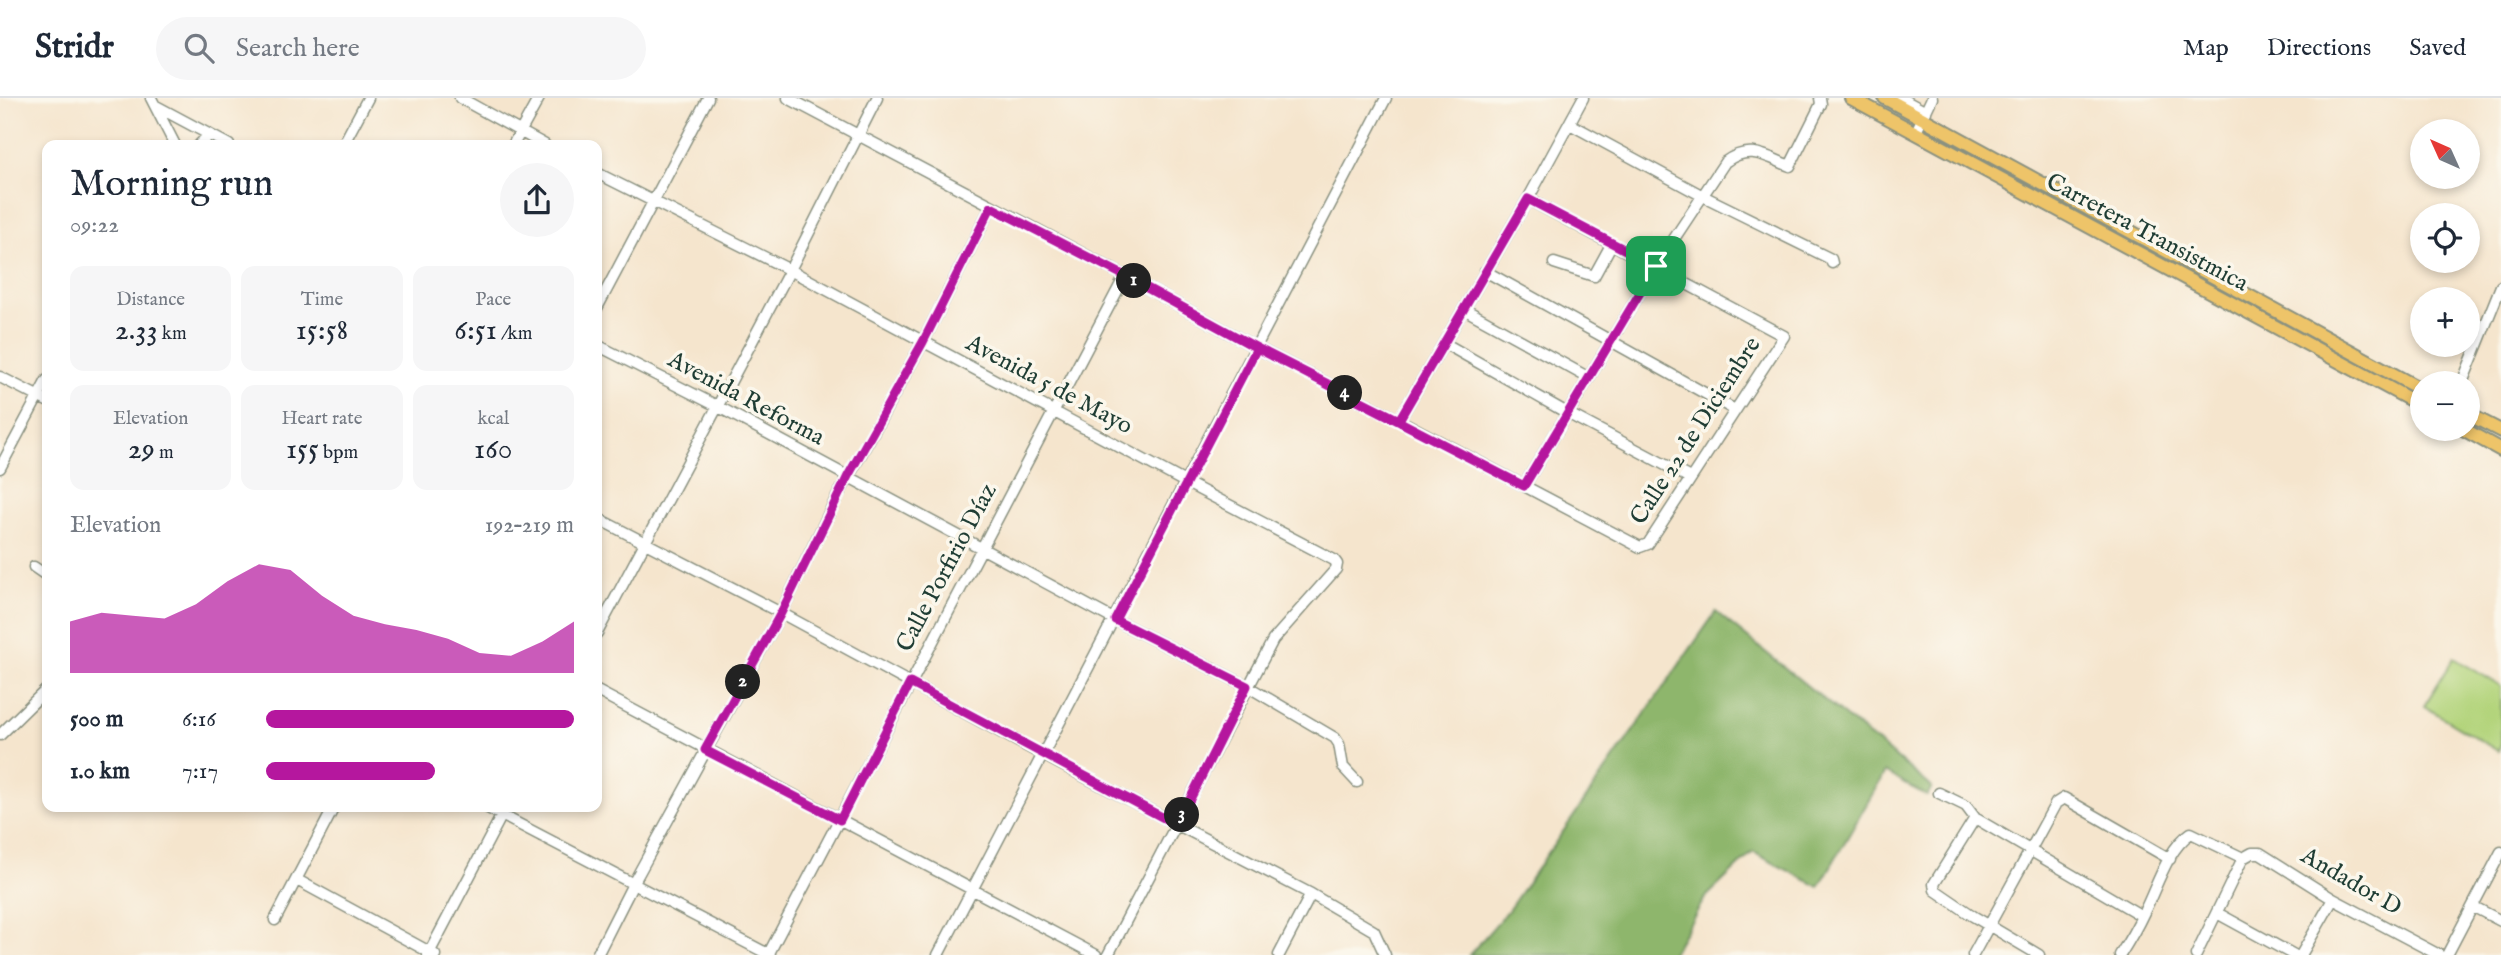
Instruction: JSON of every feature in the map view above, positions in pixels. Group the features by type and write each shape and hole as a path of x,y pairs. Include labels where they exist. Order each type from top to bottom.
{"main road":[{"name":"Carretera Transistmica","path":"1851,98 2410,400"},
{"path":"1866,98 1896,115 1925,115"},
{"name":"Carretera Transistmica","path":"1891,99 1925,115 2410,383"},
{"path":"2480,420 2501,431"},
{"path":"2480,438 2501,450"}],"street":[{"path":"346,140 368,98"},
{"path":"460,98 535,140"},
{"path":"516,140 539,98"},
{"path":"602,297 708,98"},
{"path":"788,98 1257,348 1524,486 1656,266 1725,162 1736,153 1751,151 1790,166 1821,104 1820,98"},
{"path":"602,624 790,270 877,98"},
{"path":"938,955 1386,98"},
{"path":"1399,420 1528,199 1583,98"},
{"path":"1916,132 1933,98"},
{"path":"153,102 219,140"},
{"path":"153,102 172,140"},
{"path":"1570,124 1701,195 1831,259 1832,263"},
{"path":"204,140 209,135"},
{"name":"Avenida 5 de Mayo","path":"602,176 790,270 1334,560 1336,569 1273,640 1247,686"},
{"path":"1528,199 1656,266"},
{"path":"597,955 781,613 848,476 923,342 991,207"},
{"path":"1554,264 1594,276 1611,244"},
{"name":"Calle 22 de Diciembre","path":"1524,486 1640,547 1648,544 1784,336 1656,266"},
{"path":"1485,271 1735,410"},
{"name":"Calle Porfirio Díaz","path":"769,955 1125,276"},
{"path":"2467,371 2501,286"},
{"path":"1464,309 1589,378"},
{"path":"1444,343 1569,414 1690,478"},
{"name":"Avenida Reforma","path":"602,348 717,406 1115,620 1247,686 1335,738 1339,744 1343,767 1357,782"},
{"path":"0,377 42,398"},
{"path":"0,468 42,400"},
{"path":"602,521 1311,894 1374,931 1385,955"},
{"path":"34,567 42,573"},
{"path":"1108,955 1247,686"},
{"path":"0,719 4,731 42,694"},
{"path":"602,694 1096,955"},
{"path":"1939,793 1966,806 1975,818 2142,916"},
{"path":"1973,955 2056,803 2064,798 2170,859 2120,955"},
{"path":"275,920 331,812"},
{"path":"297,880 431,954 503,812"},
{"path":"506,812 769,955"},
{"path":"1975,818 1934,884 1936,890 2039,955"},
{"name":"Andador D","path":"2170,859 2184,838 2191,833 2243,858 2252,853 2260,853 2333,898 2439,955"},
{"path":"2447,955 2501,852"},
{"path":"2196,955 2243,858"},
{"path":"1279,955 1311,894"},
{"path":"2301,955 2333,898"},
{"path":"2474,907 2501,920"},
{"path":"2217,913 2294,955"}],"green space":[{"path":"1716,612 1932,787 1927,796 1885,772 1819,887 1753,852 1705,898 1671,955 1469,955 1507,912"},
{"path":"2454,658 2501,686 2501,745 2498,751 2424,706"}],"route":[{"path":"1656,266 1524,486 1257,348 991,207 923,342 848,476 781,613 705,750 840,820 910,683 1177,825 1247,686 1115,620 1257,348 1399,420 1528,199 1656,266"}]}
